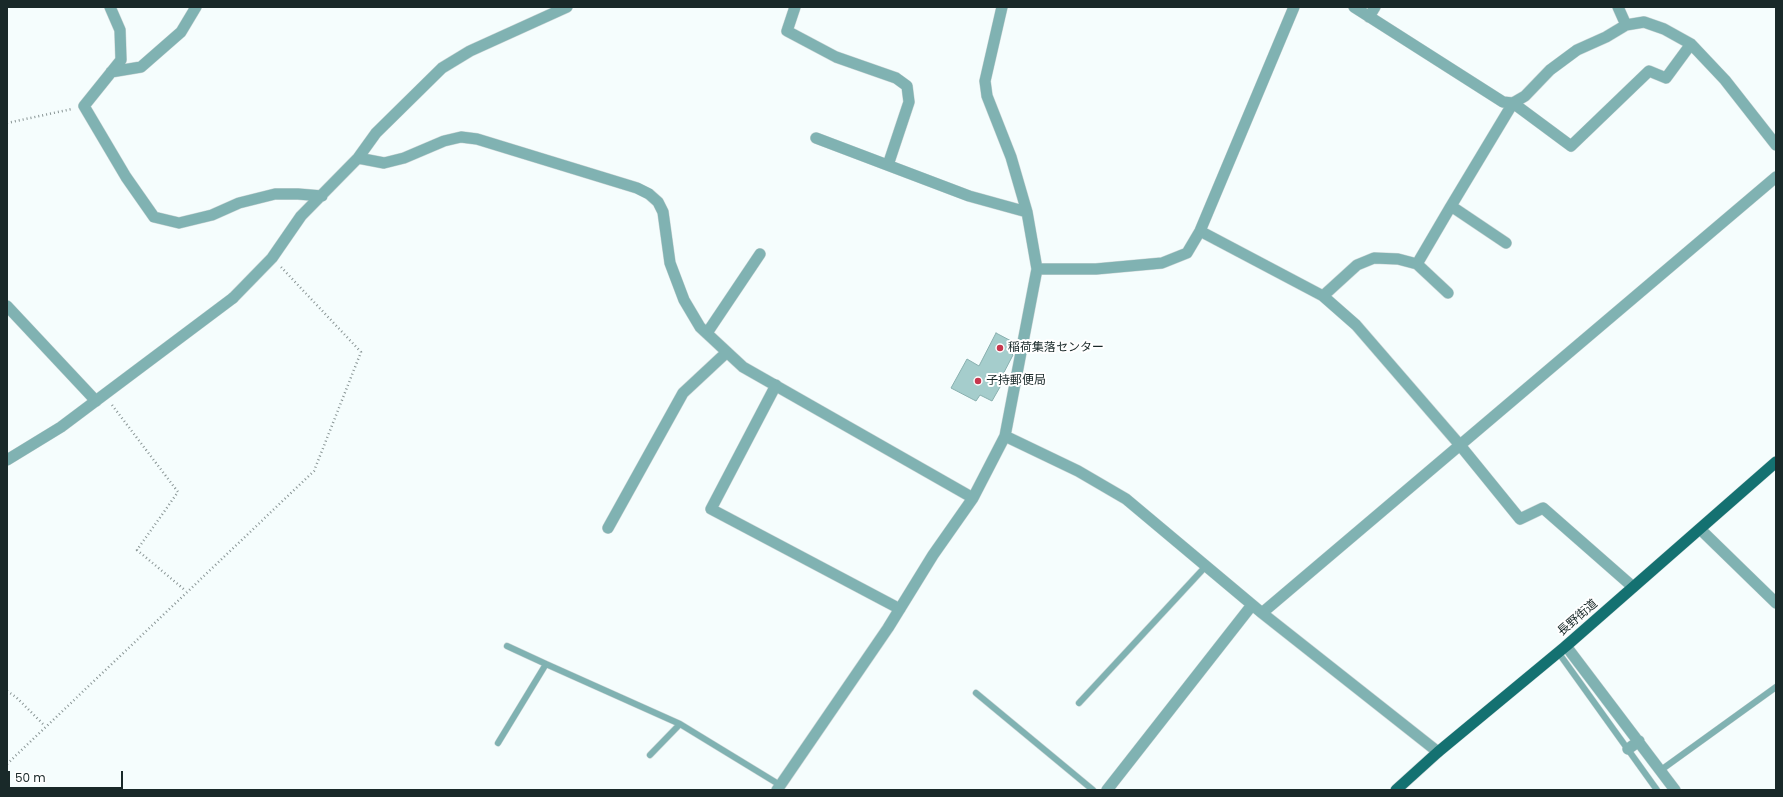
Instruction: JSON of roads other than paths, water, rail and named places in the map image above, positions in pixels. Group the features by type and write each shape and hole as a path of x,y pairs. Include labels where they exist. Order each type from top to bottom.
{"main road":[{"name":"長野街道","path":"1396,790 1438,752 1562,649 1776,462"}],"street":[{"path":"110,7 120,30 120,60 84,106 126,177 154,217 179,223 212,215 239,203 275,194 322,196"},
{"path":"111,72 142,67 181,32 196,7"},
{"path":"7,460 39,442 233,298 272,258 301,216 358,158 376,133 442,68 470,51 567,7"},
{"path":"795,7 787,31 836,57 896,78 907,86 909,102 888,165"},
{"path":"778,788 973,498 1005,436 1037,269 1027,212 1011,156 987,96 985,81 1002,7"},
{"path":"1037,269 1096,269 1162,263 1177,259 1187,254 1200,232 1294,7"},
{"path":"1354,7 1372,12 1503,102 1513,103 1571,146 1649,72 1666,78 1691,44"},
{"path":"1618,7 1626,25"},
{"path":"1417,264 1513,103 1526,96 1550,70 1576,50 1606,37 1626,25 1644,22 1664,29 1691,44 1725,80 1776,145"},
{"path":"358,158 384,163 404,158 444,141 461,137 477,139 637,188 649,194 658,202 663,212 670,263 684,300 700,327 743,367 973,498"},
{"path":"816,138 969,196 1027,212"},
{"path":"1262,613 1776,177"},
{"path":"1451,206 1506,243"},
{"path":"1200,232 1324,296 1356,325 1460,444 1520,519 1543,508 1633,587"},
{"path":"707,333 760,254"},
{"path":"1324,296 1356,265 1374,258 1398,259 1417,264 1448,293"},
{"path":"7,306 100,398"},
{"path":"608,528 683,393 727,352"},
{"path":"776,385 711,509 900,608"},
{"path":"1005,436 1078,471 1126,500 1252,605 1438,752"},
{"path":"1700,529 1776,603"},
{"path":"1107,790 1252,605"},
{"path":"1562,649 1590,687 1639,741 1676,790"},
{"path":"1628,750 1639,741"}],"lane":[{"path":"1079,704 1206,566"},
{"path":"507,646 680,724 778,788"},
{"path":"498,743 546,664"},
{"path":"1590,687 1628,750 1657,790"},
{"path":"1661,770 1776,687"},
{"path":"976,693 1093,790"},
{"path":"650,755 680,724"}],"place":[{"name":"稲荷集落センター","path":"1000,348"},
{"name":"子持郵便局","path":"978,381"}]}
